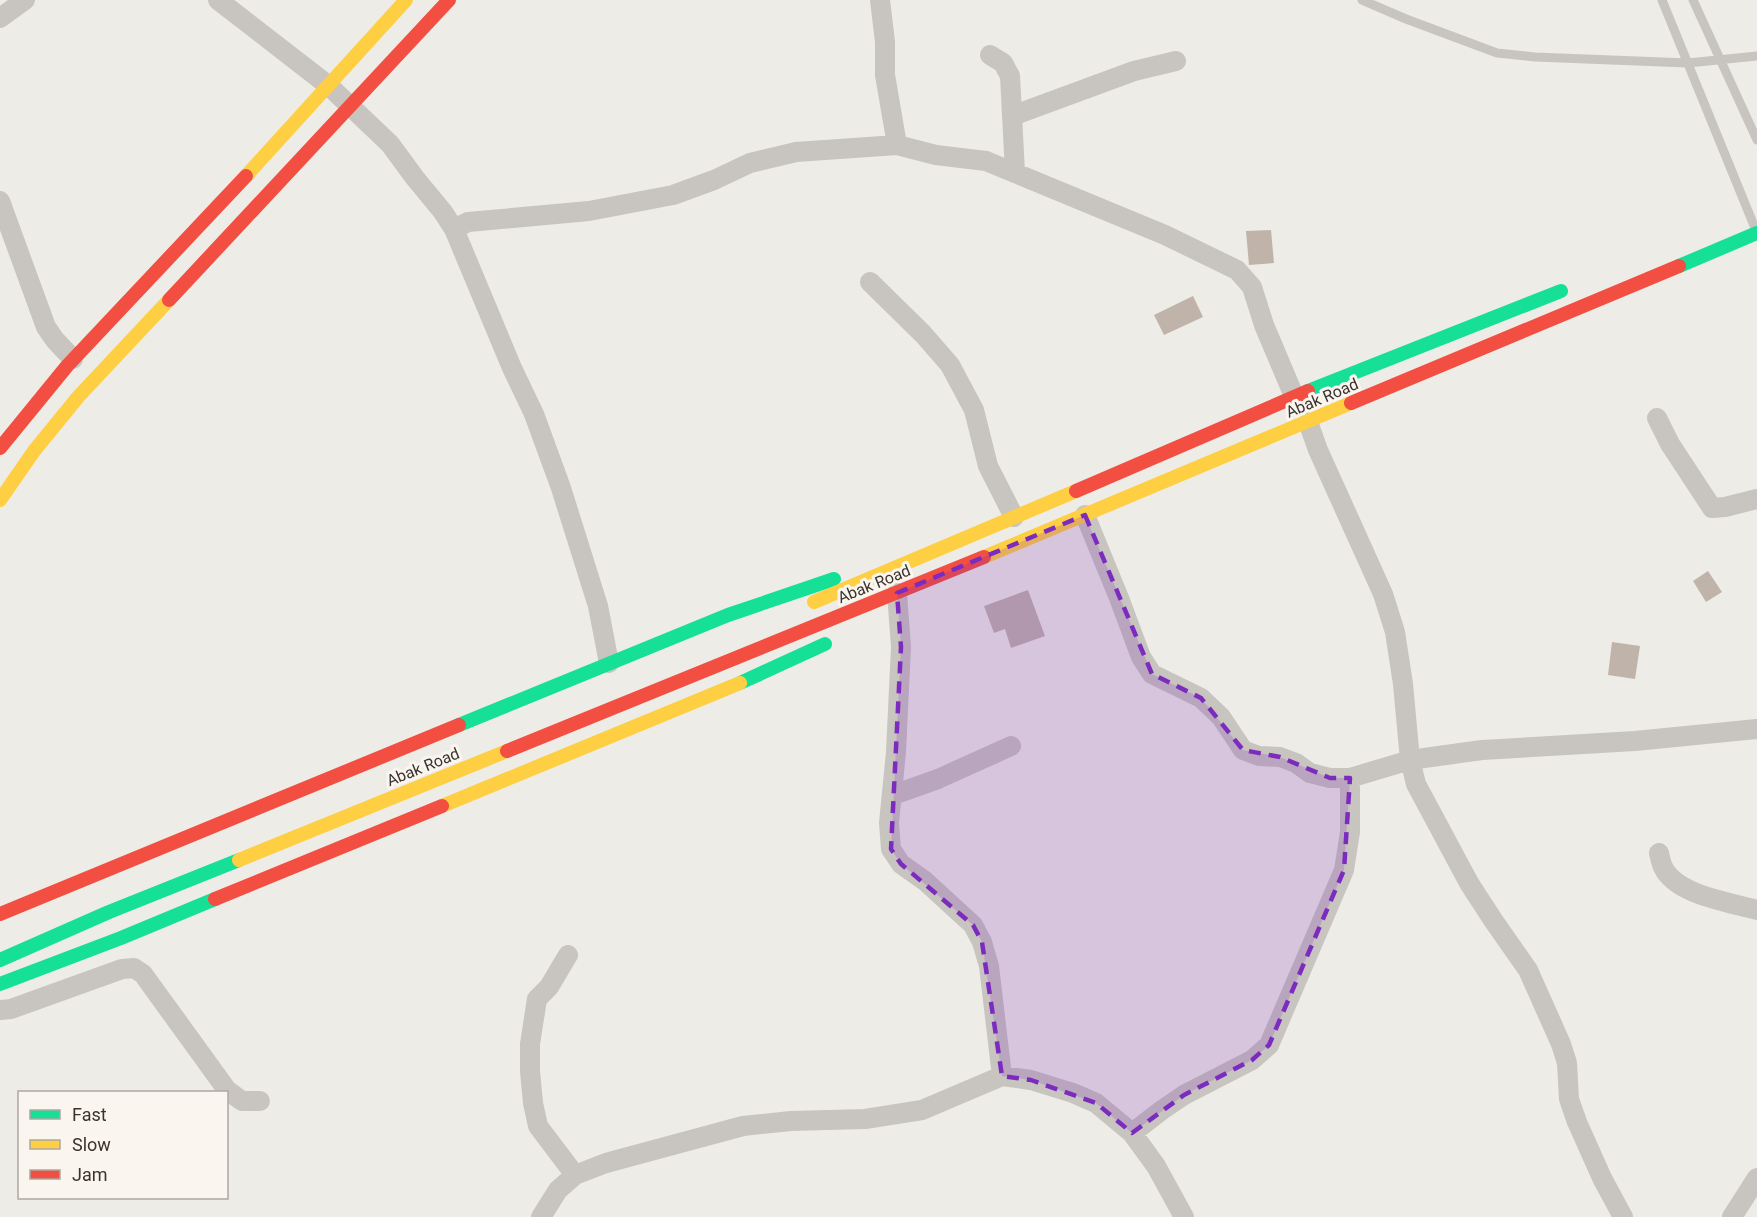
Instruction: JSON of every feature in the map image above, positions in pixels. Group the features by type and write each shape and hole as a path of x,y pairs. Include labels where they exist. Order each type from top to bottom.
{"highway":[{"path":"0,448 73,359 329,86 406,0"},
{"path":"0,500 34,451 78,397 449,0"},
{"name":"Abak Road","path":"0,960 109,912 897,593 1757,232"},
{"name":"Abak Road","path":"804,606 1294,396 1579,284"},
{"path":"0,914 728,615 828,580 946,547"},
{"path":"866,619 897,593"},
{"path":"0,984 132,933 761,674 841,637"}],"street":[{"path":"0,18 25,0"},
{"path":"218,0 350,105 390,144 454,229 512,368 534,414 561,488 598,606 609,663"},
{"path":"880,0 885,42 885,75 897,145"},
{"path":"990,55 1003,63 1010,76 1015,173"},
{"path":"1012,116 1134,71 1176,61"},
{"path":"454,229 468,222 589,211 673,195 714,180 750,163 796,152 897,145 936,155 986,161 1165,235 1237,270 1252,287 1264,325 1294,396"},
{"path":"0,201 46,327 73,359"},
{"path":"870,282 923,334 950,365 974,410 988,466 1014,517"},
{"path":"1657,418 1670,444 1712,508 1757,499"},
{"path":"1308,422 1318,450 1383,594 1395,632 1403,684 1410,760 1416,784 1469,883 1528,970 1564,1054 1567,1064 1569,1099 1577,1122 1602,1178 1623,1217"},
{"path":"1085,515 1141,657 1152,674 1201,698 1221,717 1243,750 1260,756 1280,757 1296,763 1310,773 1330,778 1350,778 1410,760 1482,750 1635,741 1757,729"},
{"path":"897,593 901,647 893,795 889,823 891,849 901,864 925,881 973,925 982,942 989,966 1002,1076"},
{"path":"893,795 938,779 1011,746"},
{"path":"1132,1133 1184,1095 1252,1060 1269,1045 1344,870 1350,832 1350,778"},
{"path":"1659,853 1663,867 1683,888 1757,910"},
{"path":"568,955 549,987 537,999 530,1044 530,1071 538,1126 575,1175"},
{"path":"0,1010 10,1009 122,969 134,968 143,974 227,1091"},
{"path":"541,1217 558,1190 575,1175 606,1163 743,1126 792,1120 865,1119 922,1110 1002,1076 1030,1080 1073,1093 1096,1103 1132,1133 1156,1166 1184,1217"},
{"path":"228,1091 242,1101 260,1101"},
{"path":"1732,1217 1757,1178"}],"lane":[{"path":"1362,0 1497,53 1535,57 1688,63 1757,56"},
{"path":"1662,0 1757,232"},
{"path":"1693,0 1757,141"}],"highlighted area":[{"path":"1085,515 1152,674 1201,698 1243,750 1280,757 1330,778 1350,778 1344,870 1269,1045 1252,1060 1184,1095 1132,1133 1096,1103 1031,1080 1002,1076 982,942 973,925 901,864 891,849 901,647 897,593"}],"building":[{"path":"1271,230 1274,263 1249,265 1246,231"},
{"path":"1193,296 1203,317 1164,335 1154,315"},
{"path":"1708,571 1722,592 1706,602 1693,581"},
{"path":"1028,590 1045,636 1011,648 1005,629 994,633 984,606"},
{"path":"1612,642 1640,646 1635,679 1608,675"}],"traffic: fast":[{"path":"1679,266 1757,233"},
{"path":"1308,391 1561,291"},
{"path":"459,725 728,615 834,579"},
{"path":"740,683 825,644"},
{"path":"0,960 109,912 239,860"},
{"path":"0,984 215,899"}],"traffic: slow":[{"path":"246,176 406,0"},
{"path":"0,500 34,451 78,397 169,300"},
{"path":"984,557 1351,403"},
{"path":"814,602 1076,491"},
{"path":"442,806 740,683"},
{"path":"239,860 507,751"}],"traffic: jam":[{"path":"169,300 449,0"},
{"path":"0,448 67,366 246,176"},
{"path":"1351,403 1679,266"},
{"path":"1076,491 1308,391"},
{"path":"507,751 984,557"},
{"path":"0,914 459,725"},
{"path":"215,899 442,806"}]}
